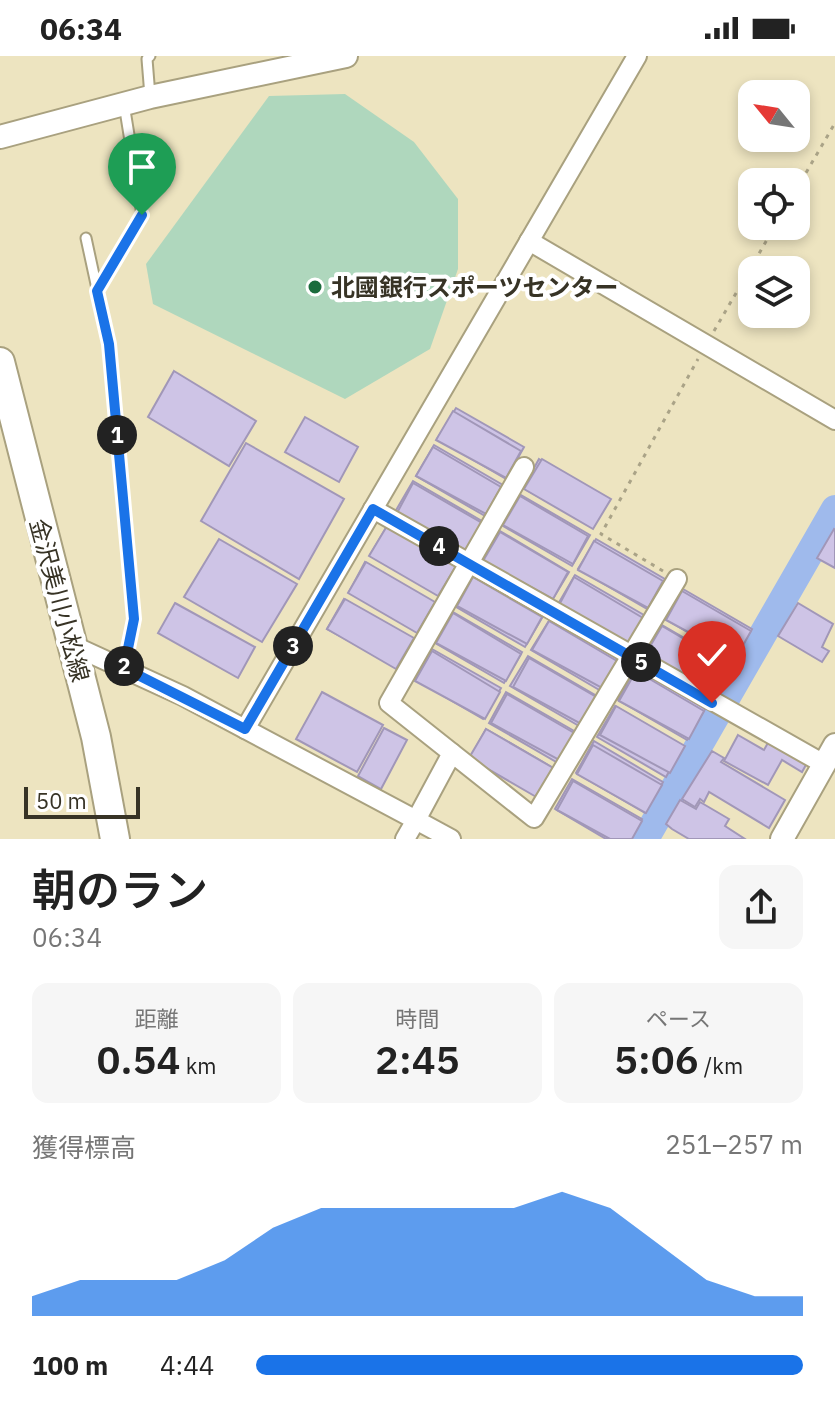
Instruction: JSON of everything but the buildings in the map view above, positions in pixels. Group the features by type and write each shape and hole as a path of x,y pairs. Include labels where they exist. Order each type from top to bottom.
{"main road":[{"name":"金沢美川小松線","path":"0,362 8,436 72,645 96,737 115,839"}],"street":[{"path":"0,137 150,97 346,56"},
{"path":"245,729 637,56"},
{"path":"529,241 835,420"},
{"path":"524,467 389,703 534,818 677,579"},
{"path":"373,509 712,703 829,764 782,839"},
{"path":"72,645 245,729 451,839"},
{"path":"405,839 452,753"}],"lane":[{"path":"150,56 147,59 150,97"},
{"path":"97,291 142,215 124,104"},
{"path":"86,238 109,344 134,619 124,668"}],"path":[{"path":"809,168 835,123"},
{"path":"677,579 601,534 767,240"}],"green space":[{"path":"345,94 414,142 458,199 458,269 430,349 345,399 153,304 146,264 269,96"}],"waterway":[{"path":"645,839 835,509"}],"place":[{"name":"北國銀行スポーツセンター","path":"315,287"}],"route":[{"path":"142,215 97,291 109,344 134,619 124,668 245,729 373,509 712,703"}]}
